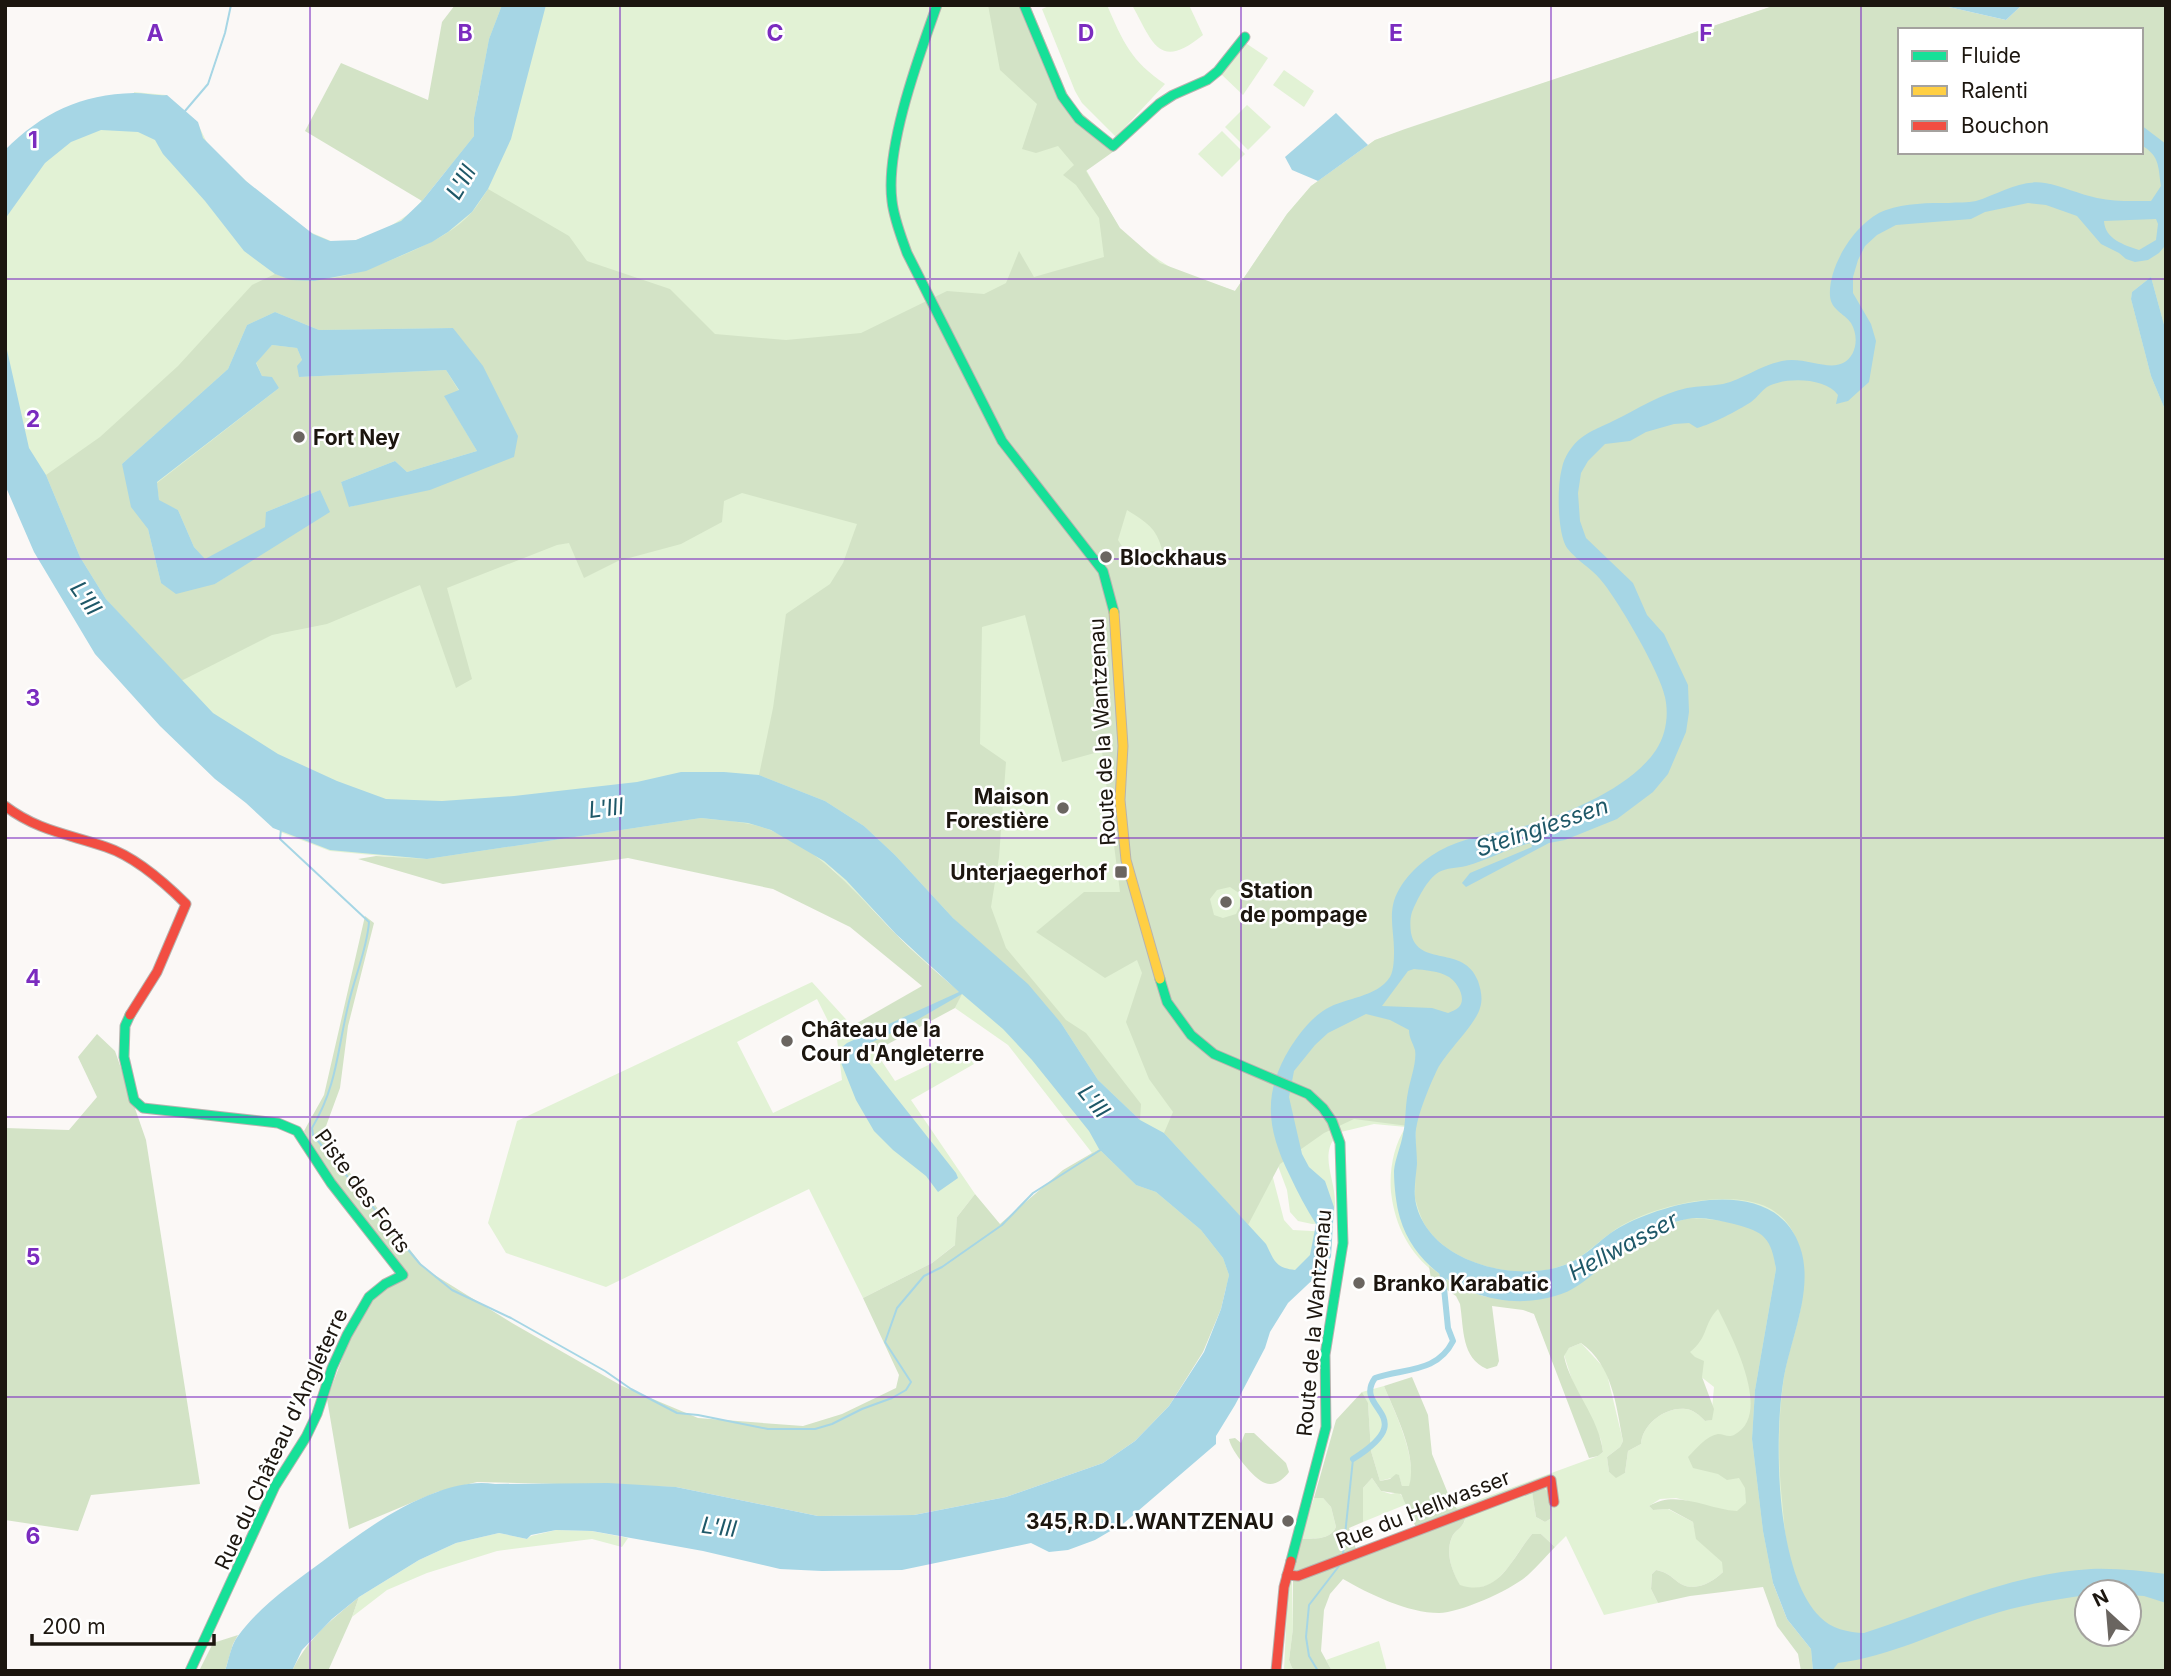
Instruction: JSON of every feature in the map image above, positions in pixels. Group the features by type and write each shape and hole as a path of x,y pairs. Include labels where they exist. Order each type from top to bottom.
{"street":[{"name":"Route de la Wantzenau","path":"937,5 918,59 894,152 891,181 896,220 907,253 1002,441 1087,548 1103,572 1109,589 1116,637 1123,746 1120,800 1126,860 1167,1002 1191,1035 1214,1054 1308,1094 1323,1108 1336,1129 1342,1161 1343,1243 1325,1355 1325,1434 1287,1575 1280,1611 1276,1671"},
{"path":"1024,5 1070,110 1113,146 1159,104 1207,80 1218,71 1245,37"},
{"name":"Piste des Forts","path":"5,806 22,819 51,834 108,847 121,853 186,904 157,972 125,1026 124,1057 132,1094 137,1104 143,1108 278,1123 297,1131 331,1183 403,1275"},
{"name":"Rue du Château d'Angleterre","path":"190,1671 275,1486 317,1414 332,1368 347,1335 369,1297 385,1284 403,1275"},
{"name":"Rue du Hellwasser","path":"1287,1575 1298,1576 1551,1480 1554,1502"}],"green space":[{"path":"455,5 502,5 489,39 474,118 474,136 422,201 305,131 341,63 428,100 442,22"},
{"path":"494,5 1017,5 1051,88 1071,121 1084,166 1125,238 1176,271 1235,291 1287,214 1311,186 1375,140 1776,5 1845,5 1857,25 1898,29 1898,154 2143,154 2143,28 2043,28 2046,5 2166,5 2166,1671 1813,1671 1810,1647 1789,1621 1774,1584 1728,1587 1723,1568 1723,1572 1714,1579 1704,1585 1692,1587 1656,1570 1652,1574 1651,1589 1658,1603 1604,1615 1566,1536 1555,1547 1541,1534 1532,1534 1503,1574 1494,1581 1473,1588 1460,1586 1449,1556 1452,1537 1465,1520 1456,1508 1603,1452 1601,1440 1574,1386 1564,1355 1569,1348 1581,1343 1606,1370 1623,1441 1620,1447 1607,1457 1609,1472 1616,1477 1625,1473 1628,1451 1641,1444 1650,1423 1663,1413 1686,1409 1705,1421 1711,1420 1714,1387 1630,1321 1546,1344 1529,1300 1503,1299 1479,1294 1457,1286 1437,1274 1420,1259 1406,1240 1396,1218 1391,1175 1395,1149 1406,1127 1374,1124 1341,1132 1334,1116 1312,1093 1227,1057 1210,1046 1183,1017 1163,977 1136,890 1129,857 1122,633 1113,566 1108,571 1101,561 1109,561 1111,551 1094,551 1007,440 935,297 925,301 999,445 1025,483 1066,527 1104,586 1110,611 1113,645 1118,748 1115,781 1118,866 1170,1027 1272,1174 1284,1220 1293,1230 1331,1232 1332,1244 1326,1263 1292,1296 1281,1270 1219,1289 1213,1268 1186,1232 1130,1184 1099,1149 1092,1153 1008,1045 955,1008 962,993 920,957 832,869 796,845 754,826 717,821 425,860 330,851 280,832 292,793 209,736 162,694 122,646 82,588 36,487 5,407 5,195 27,163 59,136 89,123 133,120 134,92 166,95 197,122 208,145 265,199 310,232 331,241 353,241 386,229 412,212 441,179 458,153 479,96 479,78 488,41 487,24","holes":["1543,1488 1549,1492 1550,1519 1545,1522 1536,1517 1532,1492","1676,1498 1711,1507 1722,1561 1697,1539 1693,1522 1668,1509 1653,1510 1649,1506 1660,1499"]},
{"path":"988,5 1030,5 1072,105 1099,128 1117,149 1086,171 1120,228 1160,263 1235,291 1287,214 1311,186 1375,140 1776,5 1940,5 2006,20 2022,5 2166,5 2166,332 2151,277 2132,292 2131,299 2151,376 2166,412 2166,1671 1832,1671 1835,1664 1800,1588 1786,1539 1780,1471 1780,1413 1784,1374 1801,1307 1801,1269 1792,1230 1787,1222 1769,1208 1733,1199 1689,1202 1667,1207 1627,1223 1564,1265 1539,1271 1505,1270 1470,1261 1441,1243 1430,1232 1415,1198 1416,1127 1354,1119 1324,1133 1280,1164 1248,1225 1164,1133 1173,1112 1149,1079 1126,1022 1142,973 1137,960 1105,978 1036,932 1084,892 1120,892 1102,751 1062,762 1025,615 982,627 980,744 1006,762 999,857 991,907 1006,948 1066,1020 1086,1033 1141,1104 1140,1120 1098,1080 1061,1023 953,918 895,855 864,826 825,801 759,775 773,708 786,614 830,584 843,563 857,524 742,493 724,501 722,522 681,544 618,561 584,578 569,543 557,545 447,588 472,679 456,688 420,585 327,624 272,635 181,681 106,599 80,557 46,475 100,437 178,366 252,285 275,274 310,280 344,276 394,259 452,230 473,211 488,189 569,236 587,261 670,289 715,334 786,340 861,333 947,291 984,294 1006,283 1019,251 1034,277 1104,257 1099,218 1076,185 1063,175 1074,165 1058,146 1036,153 1022,149 1037,104 1000,70","holes":["275,312 319,330 453,328 513,457 350,507 341,482 395,461 407,472 477,451 445,397 459,391 446,370 299,377 302,360 297,348 272,345 256,362 262,376 279,388 157,483 159,501 178,510 194,547 205,560 266,527 266,512 320,490 256,557 215,584 161,583 148,529 122,464 228,369 247,325","1127,510 1140,518 1157,536 1162,550 1127,554 1118,540","1230,887 1239,893 1241,904 1236,914 1223,918 1214,915 1210,899 1217,890"]},
{"path":"1051,5 1107,5 1129,50 1153,76 1165,84 1116,137 1082,103 1075,91 1042,9"},
{"path":"1132,5 1189,5 1203,35 1176,51 1159,48 1152,41"},
{"path":"1244,42 1268,58 1243,95 1221,74"},
{"path":"1284,70 1314,91 1304,107 1273,85"},
{"path":"1247,105 1271,127 1248,150 1225,127"},
{"path":"1222,131 1245,154 1222,177 1198,154"},
{"path":"701,818 762,827 806,849 837,874 910,948 962,994 955,1008 875,1051 852,1026 922,986 850,927 773,889 628,858 443,884 358,859 376,856 427,859"},
{"path":"365,916 374,923 348,1026 340,1088 322,1137 425,1269 622,1386 698,1418 803,1426 842,1414 896,1388 899,1375 863,1298 932,1263 955,1245 957,1217 975,1194 1000,1224 1063,1170 1099,1149 1136,1185 1156,1192 1201,1230 1223,1258 1229,1275 1221,1309 1203,1352 1169,1406 1135,1441 1103,1463 1006,1497 914,1515 818,1516 676,1487 477,1482 437,1492 349,1529 327,1399 353,1330 377,1294 404,1277 356,1223 304,1131 324,1095"},
{"path":"812,982 875,1051 895,1081 962,1049 974,1064 911,1100 975,1194 957,1217 956,1244 932,1263 863,1298 809,1189 606,1287 506,1253 488,1223 517,1121","holes":["817,999 837,1039 842,1080 773,1113 737,1042"]},
{"path":"97,1034 115,1051 146,1140 200,1484 91,1495 78,1531 5,1520 5,1128 69,1130 97,1097 78,1057"},
{"path":"1211,1057 1331,1130 1334,1139 1328,1158 1335,1201 1330,1223 1312,1224 1298,1221 1290,1212 1287,1190 1278,1166"},
{"path":"1688,1218 1750,1227 1766,1237 1772,1248 1776,1269 1755,1390 1752,1439 1763,1531 1773,1583 1787,1619 1811,1649 1813,1671 1801,1671 1798,1654 1777,1626 1763,1587 1658,1603 1651,1589 1652,1574 1656,1570 1692,1587 1709,1582 1723,1572 1722,1562 1696,1539 1693,1522 1669,1509 1653,1510 1649,1506 1670,1499 1737,1511 1746,1503 1745,1488 1739,1478 1727,1480 1718,1474 1693,1468 1688,1457 1709,1437 1718,1434 1734,1435 1745,1425 1750,1411 1746,1374 1718,1309 1700,1341 1690,1352 1704,1361 1702,1377 1714,1409 1712,1420 1705,1421 1686,1409 1663,1413 1650,1423 1641,1444 1628,1451 1625,1473 1616,1478 1609,1472 1607,1457 1620,1447 1623,1441 1618,1414 1607,1375 1592,1352 1581,1343 1569,1348 1564,1356 1572,1380 1591,1415 1600,1439 1603,1452 1589,1458 1534,1314 1492,1306 1499,1361 1497,1366 1487,1369 1472,1358 1468,1350 1460,1304 1456,1296 1431,1279 1429,1266 1453,1284 1483,1296 1518,1301 1604,1266 1629,1246 1665,1226"},
{"path":"1412,1377 1428,1415 1432,1454 1451,1501 1465,1519 1452,1537 1449,1549 1452,1568 1460,1585 1473,1588 1494,1581 1503,1574 1532,1534 1541,1534 1555,1547 1521,1581 1472,1605 1448,1612 1427,1612 1402,1606 1343,1579 1330,1594 1324,1610 1321,1651 1332,1671 1297,1671 1292,1668 1289,1660 1293,1628 1293,1564 1300,1539 1325,1537 1336,1527 1331,1507 1323,1498 1314,1498 1336,1420 1362,1392 1368,1403 1371,1451 1380,1481 1390,1479 1396,1474 1399,1475 1402,1486 1409,1486 1411,1474 1408,1448 1384,1386","holes":["1372,1478 1381,1491 1401,1494 1418,1532 1358,1555 1349,1528 1363,1522 1363,1488"]},
{"path":"1384,1386 1408,1448 1410,1486 1402,1486 1399,1476 1380,1481 1371,1451 1368,1404 1362,1392"},
{"path":"1245,1433 1254,1433 1286,1463 1289,1472 1282,1480 1272,1484 1265,1483 1244,1464 1229,1439 1235,1438 1241,1443"},
{"path":"1372,1478 1381,1491 1391,1494 1399,1492 1407,1504 1363,1522 1363,1488"},
{"path":"1543,1488 1549,1492 1551,1507 1550,1519 1545,1522 1536,1517 1532,1492"},
{"path":"1314,1498 1323,1498 1331,1507 1336,1527 1325,1537 1300,1539"},
{"path":"556,1530 592,1531 628,1538 622,1547 592,1539 497,1551 427,1573 387,1590 352,1617 359,1597 419,1560 456,1543 499,1533 527,1539"},
{"path":"1292,1581 1293,1628 1289,1660 1292,1668 1297,1671 1284,1671 1288,1585"},
{"path":"359,1597 328,1671 292,1671 313,1639"},
{"path":"238,1635 225,1671 199,1671 213,1643"},
{"path":"1379,1641 1387,1671 1332,1671 1326,1660"}],"water":[{"name":"L'Ill","path":"502,5 546,5 511,139 488,189 472,212 448,232 432,242 366,271 314,281 291,280 275,274 244,251 205,201 163,154 155,140 138,132 101,130 71,142 45,163 5,219 5,150 33,126 64,108 97,97 134,93 167,95 198,122 203,138 246,181 313,234 330,241 356,240 401,221 422,201 474,136 474,118 489,39"},
{"path":"1940,5 2022,5 2006,20"},
{"path":"1336,113 1368,145 1318,181 1292,170 1285,157"},
{"path":"2143,127 2166,144 2166,240 2159,253 2148,260 2135,262 2126,259 2101,244 2077,216 2046,205 2028,203 1985,212 1971,219 1896,225 1877,235 1865,246 1853,277 1853,293 1871,324 1876,341 1869,382 1848,401 1836,404 1838,395 1832,389 1814,382 1794,380 1774,384 1751,402 1710,424 1697,428 1689,423 1674,424 1646,432 1630,441 1605,444 1588,461 1581,473 1578,493 1580,521 1586,538 1633,583 1647,615 1664,634 1688,685 1689,712 1686,732 1668,774 1653,792 1617,819 1565,840 1549,843 1466,887 1462,883 1470,873 1532,847 1531,843 1466,866 1442,871 1430,880 1423,890 1414,907 1410,925 1415,944 1432,954 1463,963 1471,970 1481,991 1477,1015 1437,1070 1416,1129 1416,1205 1433,1236 1443,1245 1482,1265 1511,1271 1541,1271 1576,1260 1624,1225 1670,1207 1696,1202 1747,1202 1770,1210 1788,1225 1800,1247 1805,1280 1783,1383 1779,1472 1787,1540 1794,1571 1805,1597 1820,1617 1834,1627 1864,1633 2004,1585 2033,1577 2091,1569 2166,1574 2166,1603 2143,1596 2143,1578 2073,1578 2073,1597 1999,1612 1877,1655 1838,1663 1832,1671 1813,1671 1811,1649 1787,1619 1773,1583 1763,1531 1752,1439 1755,1390 1776,1269 1769,1243 1753,1230 1734,1224 1710,1219 1687,1219 1643,1237 1581,1284 1555,1296 1532,1301 1508,1301 1461,1287 1441,1275 1423,1259 1409,1240 1397,1207 1394,1171 1415,1060 1409,1030 1390,1020 1366,1014 1328,1033 1315,1045 1294,1071 1289,1097 1302,1154 1309,1167 1325,1181 1334,1207 1331,1257 1322,1271 1288,1303 1270,1332 1265,1348 1216,1436 1216,1444 1124,1523 1095,1540 1068,1550 1049,1552 1031,1543 902,1570 822,1571 780,1569 703,1551 592,1531 556,1530 531,1535 527,1539 499,1533 456,1543 419,1560 359,1597 332,1619 302,1650 292,1671 225,1671 238,1636 256,1615 289,1586 377,1522 421,1498 458,1486 480,1483 608,1483 676,1487 818,1516 914,1515 1006,1497 1103,1463 1135,1441 1169,1406 1204,1352 1221,1309 1229,1275 1223,1258 1201,1230 1156,1192 1136,1185 1099,1149 1089,1131 1032,1060 1003,1029 962,994 910,1024 858,1049 958,1178 938,1192 926,1176 893,1150 874,1131 856,1100 838,1055 840,1049 847,1043 959,992 896,934 846,880 824,861 771,830 748,823 701,818 427,859 330,850 273,828 215,779 160,726 95,654 34,552 5,485 5,341 29,448 46,475 80,557 106,599 213,713 278,754 337,781 386,799 442,801 514,796 637,782 681,772 724,772 759,775 825,801 864,826 895,855 953,918 1028,984 1061,1023 1098,1080 1140,1120 1164,1133 1266,1244 1276,1262 1295,1270 1310,1255 1316,1224 1276,1143 1271,1112 1275,1081 1290,1048 1315,1017 1334,1005 1377,989 1390,977 1394,960 1393,905 1400,888 1424,861 1439,851 1477,837 1554,817 1612,789 1644,764 1662,738 1667,718 1665,697 1647,655 1608,589 1567,548 1561,532 1560,476 1572,448 1592,431 1678,390 1723,384 1782,361 1798,360 1837,365 1848,360 1854,351 1855,334 1851,323 1831,301 1831,284 1846,245 1875,215 1909,205 1976,201 2018,185 2036,182 2104,199 2151,201 2161,186 2155,158 2143,146","holes":["2156,219 2156,240 2139,250 2112,237 2104,221","1414,969 1445,975 1458,986 1461,995 1461,1003 1455,1010 1448,1013 1432,1008 1382,1006 1408,971"]},
{"path":"2151,277 2166,332 2166,412 2151,376 2131,299 2132,292"},
{"path":"275,312 319,330 453,328 483,366 518,436 514,457 430,490 349,507 341,482 395,461 407,472 477,451 444,396 459,390 446,370 299,377 297,366 302,360 297,348 272,345 256,363 262,376 272,377 279,388 157,482 159,500 178,510 194,547 205,559 265,527 266,512 320,490 330,512 215,584 176,594 161,583 148,529 131,507 122,464 228,369 247,325"}],"waterway":[{"path":"185,111 208,84 231,5"},
{"path":"281,829 280,839 369,922 335,1068 327,1098 312,1128 313,1135 420,1264 452,1290 511,1318 677,1413 768,1429 815,1429 832,1424 906,1390 911,1382 885,1342 897,1308 924,1276 942,1267 1002,1225 1033,1193 1102,1149"},
{"path":"1353,1459 1373,1444 1383,1432 1385,1422 1370,1389 1375,1378 1429,1364 1438,1359 1453,1341 1448,1328 1442,1268"},
{"path":"1343,1554 1353,1459"},
{"path":"1318,1671 1309,1656 1306,1637 1309,1605 1339,1566"}],"traffic: fast":[{"path":"937,5 898,129 891,179 896,221 907,253 1002,441 1103,571 1114,612"},
{"path":"1024,5 1062,96 1079,119 1113,146 1159,104 1207,80 1218,71 1245,37"},
{"path":"1160,979 1167,1002 1191,1035 1214,1054 1308,1094 1332,1121 1340,1143 1343,1243 1325,1355 1326,1427 1291,1561"},
{"path":"130,1015 125,1026 124,1057 134,1100 143,1108 278,1123 297,1131 331,1183 403,1275 385,1284 369,1297 347,1335 332,1368 317,1414 275,1486 190,1671"}],"traffic: slow":[{"path":"1114,612 1123,746 1120,800 1126,860 1160,979"}],"traffic: jam":[{"path":"5,806 41,827 117,851 159,879 186,904 157,972 130,1015"},
{"path":"1287,1575 1298,1576 1551,1480 1554,1502"},
{"path":"1276,1671 1284,1587 1291,1561"}],"place":[{"name":"Fort Ney","path":"299,437"},
{"name":"Blockhaus","path":"1106,557"},
{"name":"Maison Forestière","path":"1063,808"},
{"name":"Unterjaegerhof","path":"1121,872"},
{"name":"Station de pompage","path":"1226,902"},
{"name":"Château de la Cour d'Angleterre","path":"787,1041"},
{"name":"Branko Karabatic","path":"1359,1283"},
{"name":"345,R.D.L.WANTZENAU","path":"1288,1521"}],"water label":[{"name":"Steingiessen","path":"1542,827"},
{"name":"Hellwasser","path":"1623,1246"}]}
